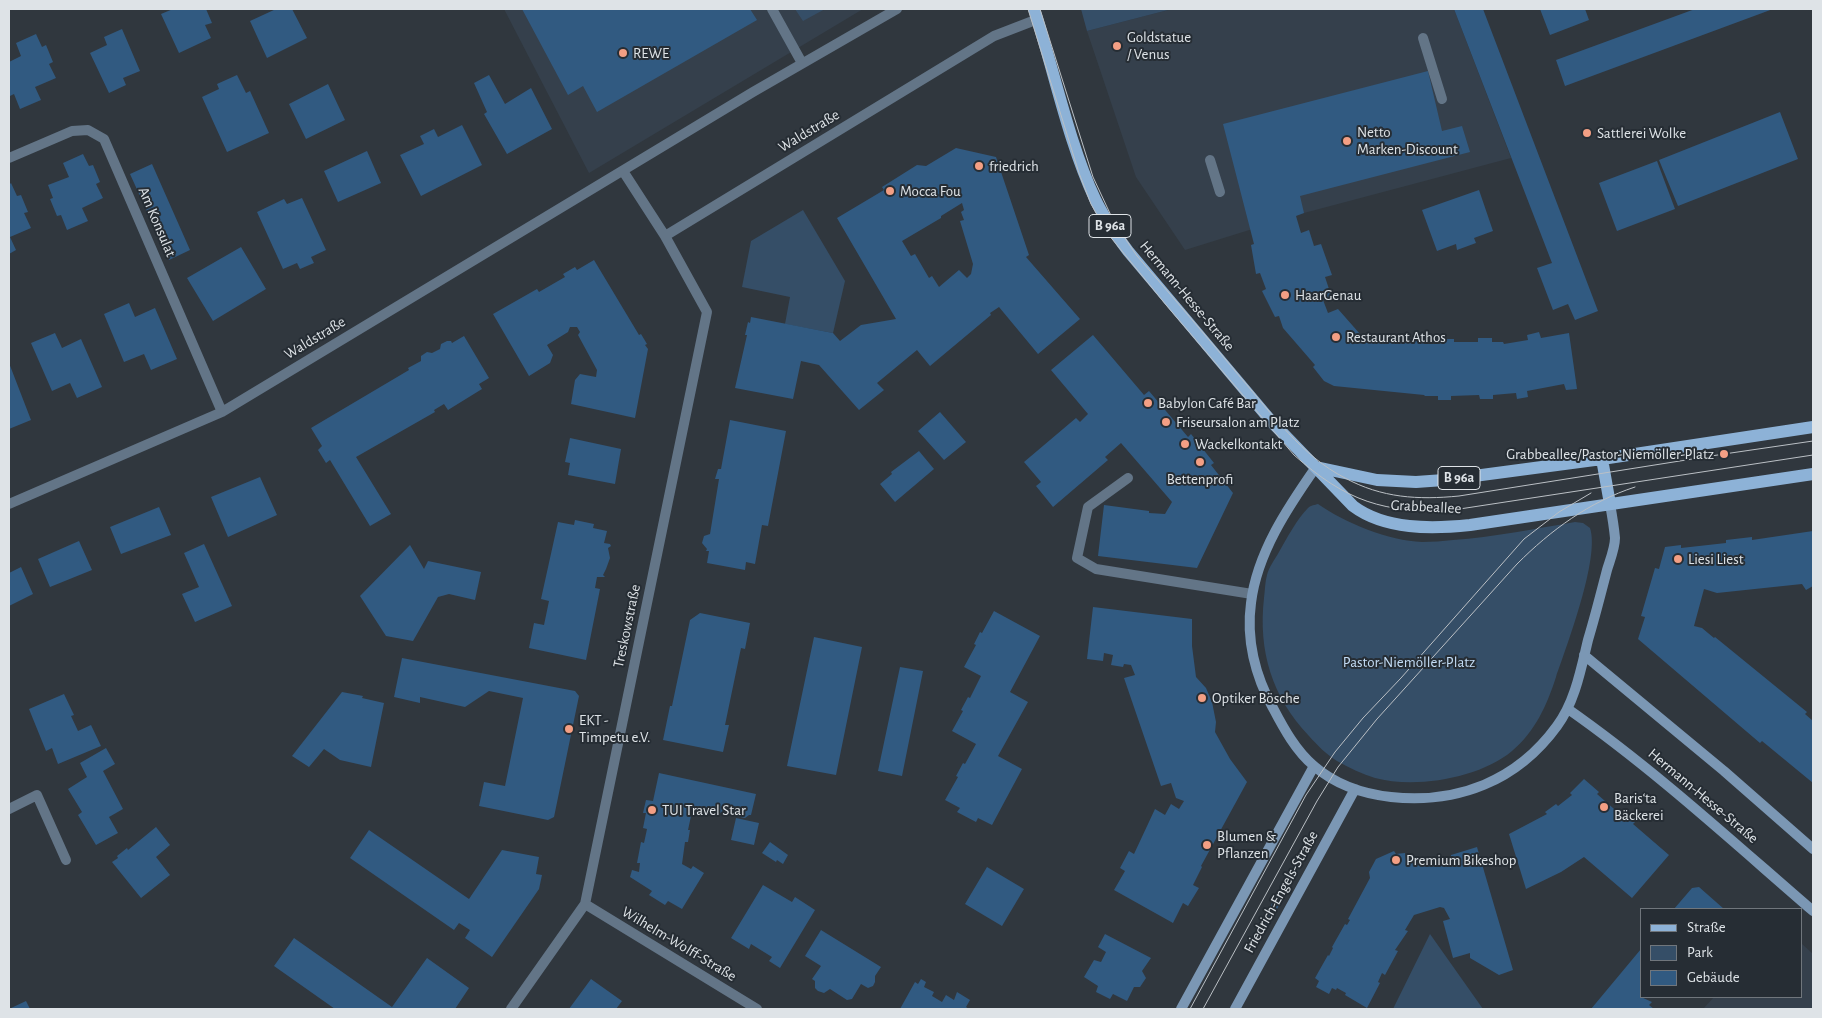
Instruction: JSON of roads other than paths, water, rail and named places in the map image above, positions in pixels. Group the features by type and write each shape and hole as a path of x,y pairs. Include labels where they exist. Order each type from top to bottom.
{"main road":[{"name":"Hermann-Hesse-Straße","path":"1036,14 1084,172 1096,200 1113,230 1128,251 1271,421 1291,444 1316,467"},
{"name":"Grabbeallee","path":"1316,467 1369,479 1416,482 1444,480 1813,427"},
{"path":"1316,467 1292,503 1269,544 1257,571 1252,594 1250,636 1252,653 1261,685 1278,719 1297,748 1314,766 1355,790 1377,795 1420,799 1440,798 1476,789 1504,776 1542,746 1568,709 1615,539 1602,458"},
{"name":"Grabbeallee","path":"1316,467 1359,511 1395,524 1421,526 1462,526 1813,474"},
{"path":"1584,655 1710,758 1813,849"},
{"name":"Hermann-Hesse-Straße","path":"1568,709 1663,781 1813,912"},
{"path":"1181,1009 1314,766"},
{"name":"Friedrich-Engels-Straße","path":"1235,1009 1355,790"}],"street":[{"path":"772,9 802,63"},
{"name":"Waldstraße","path":"9,504 222,412 753,92 896,9"},
{"name":"Waldstraße","path":"665,236 994,36 1036,14"},
{"path":"1423,38 1442,99"},
{"name":"Am Konsulat","path":"9,158 72,131 88,130 104,139 222,412"},
{"path":"1210,160 1220,192"},
{"path":"623,171 665,236"},
{"name":"Treskowstraße","path":"511,1009 585,904 707,312 665,236"},
{"path":"1128,478 1088,507 1077,558 1096,569 1252,594"},
{"path":"9,809 37,796 66,860"},
{"name":"Wilhelm-Wolff-Straße","path":"585,904 757,1009"}],"tram line":[{"path":"1028,9 1079,173 1091,204 1108,234 1294,455 1331,484 1349,494 1386,506 1406,510 1453,510 1813,455"},
{"path":"1040,9 1093,177 1114,222 1137,256 1276,420 1315,458 1345,478 1359,485 1387,494 1429,498 1459,496 1813,441"},
{"path":"1203,1009 1317,801 1338,767 1377,719 1517,564 1543,540 1586,509 1635,487"},
{"path":"1190,1009 1306,795 1335,752 1363,718 1401,678 1524,539 1559,512 1591,493"}],"place":[{"name":"Goldstatue / Venus","path":"1117,46"},
{"name":"REWE","path":"623,53"},
{"name":"Sattlerei Wolke","path":"1587,133"},
{"name":"Netto Marken-Discount","path":"1347,141"},
{"name":"friedrich","path":"979,166"},
{"name":"Mocca Fou","path":"890,191"},
{"name":"HaarGenau","path":"1285,295"},
{"name":"Restaurant Athos","path":"1336,337"},
{"name":"Babylon Café Bar","path":"1148,403"},
{"name":"Friseursalon am Platz","path":"1166,422"},
{"name":"Wackelkontakt","path":"1185,444"},
{"name":"Grabbeallee/Pastor-Niemöller-Platz","path":"1724,454"},
{"name":"Bettenprofi","path":"1200,462"},
{"name":"Liesi Liest","path":"1678,559"},
{"name":"Optiker Bösche","path":"1202,698"},
{"name":"EKT - Timpetu e.V.","path":"569,729"},
{"name":"Baris‘ta Bäckerei","path":"1604,807"},
{"name":"TUI Travel Star","path":"652,810"},
{"name":"Blumen & Pflanzen","path":"1207,845"},
{"name":"Premium Bikeshop","path":"1396,860"}],"park label":[{"name":"Pastor-Niemöller-Platz","path":"1409,662"}]}
